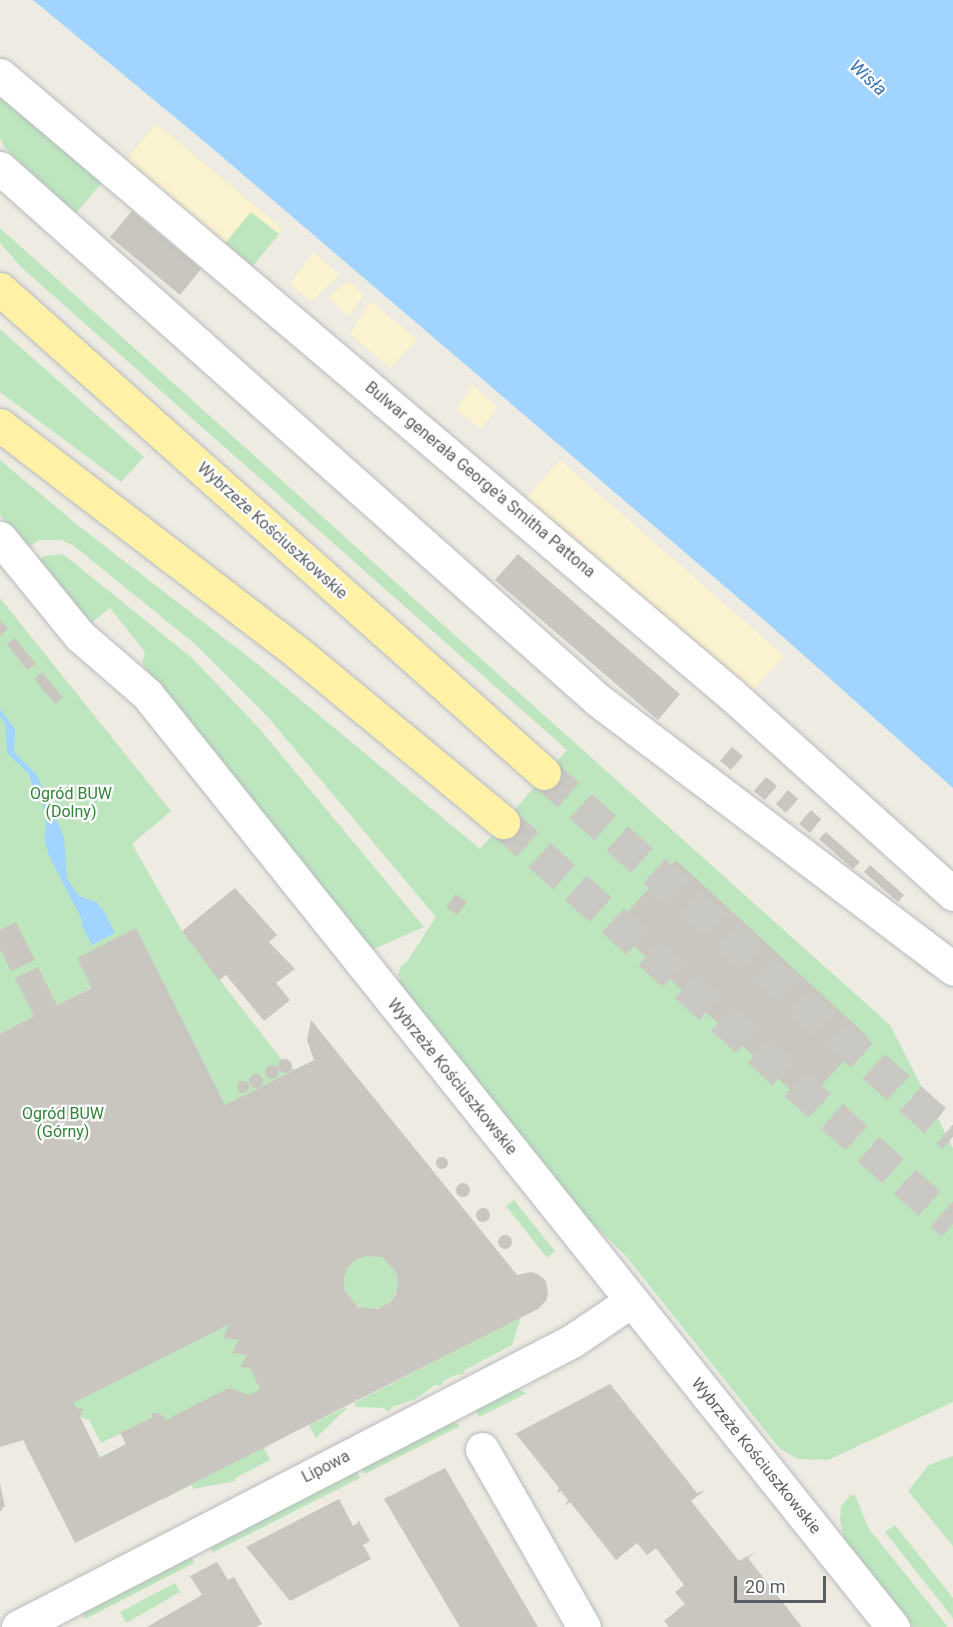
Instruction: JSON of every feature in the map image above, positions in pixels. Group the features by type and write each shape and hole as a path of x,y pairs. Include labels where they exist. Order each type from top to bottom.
{"main road":[{"name":"Wybrzeże Kościuszkowskie","path":"0,289 544,773"},
{"path":"0,425 298,653 503,822"}],"street":[{"name":"Bulwar generała George'a Smitha Pattona","path":"0,75 731,694 953,894"},
{"path":"0,168 598,699 953,968"},
{"name":"Wybrzeże Kościuszkowskie","path":"0,538 80,636 147,694 893,1627"},
{"name":"Lipowa","path":"18,1627 572,1341 631,1301"},
{"path":"482,1449 584,1627"},
{"path":"0,1611 12,1627"}],"green space":[{"path":"0,92 105,179 75,214 4,147 0,138"},
{"path":"156,123 283,229 253,266 126,160"},
{"path":"0,228 890,1025 953,1148 953,1402 828,1460 798,1459 780,1449 625,1255 590,1221 400,984 398,974 401,966 408,960 436,917 267,716 195,644 74,546 61,540 39,540 27,549 0,515 0,460 80,527 255,662 480,849 567,750 21,267 0,243"},
{"path":"0,329 144,457 121,482 0,392"},
{"path":"63,554 192,658 258,727 424,927 372,950 142,664 145,652 110,608 89,625 38,560 44,556"},
{"name":"Ogród BUW (Dolny)","path":"0,598 171,811 132,844 182,931 282,1060 279,1065 280,1071 289,1072 292,1067 498,1294 273,1414 285,1437 264,1448 270,1460 235,1478 235,1481 194,1489 191,1485 162,1500 150,1477 64,1520 0,1394 132,1070 91,988 0,1034","holes":["377,1246 392,1251 402,1304 354,1316 335,1270","153,1412 165,1416 126,1444 100,1457 80,1417 89,1420 101,1443 151,1418"]},
{"path":"514,1200 555,1251 547,1258 506,1206"},
{"path":"371,1255 381,1257 390,1263 396,1272 398,1282 396,1292 390,1301 381,1307 371,1309 361,1307 352,1301 346,1292 344,1282 346,1272 352,1263 361,1257"},
{"path":"521,1317 512,1345 465,1370 462,1375 458,1374 443,1381 442,1385 435,1385 415,1399 392,1407 389,1412 383,1408 356,1407 354,1403"},
{"path":"515,1388 527,1393 479,1417 476,1412 478,1407"},
{"path":"347,1408 316,1438 309,1425"},
{"path":"452,1421 460,1426 365,1474 361,1467"},
{"path":"953,1456 953,1546 908,1491 929,1465"},
{"path":"356,1470 360,1478 212,1553 212,1544"},
{"path":"851,1495 855,1495 869,1529 948,1627 913,1627 849,1548 844,1539 840,1519 841,1506"},
{"path":"895,1525 953,1598 953,1618 885,1532"},
{"path":"186,1557 192,1558 194,1563 85,1619 81,1611"},
{"path":"175,1583 180,1592 126,1623 120,1612"}],"sand":[{"path":"156,123 283,229 279,234 251,212 225,243 126,160"},
{"path":"313,252 340,275 311,301 290,284"},
{"path":"348,281 364,295 349,317 328,298"},
{"path":"371,301 417,340 390,368 350,334"},
{"path":"472,385 498,407 481,429 457,410"},
{"path":"560,460 784,656 750,693 525,499"}],"water":[{"name":"Wisła","path":"33,0 953,0 953,788 764,620 206,143"},
{"path":"0,709 15,729 14,752 37,775 64,837 67,879 79,896 96,902 103,909 115,933 92,945 82,926 82,920 49,856 45,842 46,816 40,798 36,795 28,773 7,753 5,723 0,717"}],"building":[{"path":"132,211 201,269 180,295 110,237"},
{"path":"518,554 680,694 658,720 495,580"},
{"path":"0,620 8,629 0,636"},
{"path":"15,638 36,664 27,670 7,644"},
{"path":"42,672 63,698 55,704 34,679"},
{"path":"732,747 743,756 731,770 720,761"},
{"path":"766,777 777,786 765,800 754,791"},
{"path":"788,790 798,799 786,813 776,804"},
{"path":"811,810 821,819 810,833 799,824"},
{"path":"826,832 860,862 853,869 819,839"},
{"path":"676,860 867,1036 805,1103 613,927"},
{"path":"870,865 904,895 898,902 864,872"},
{"path":"235,888 277,935 269,942 295,969 276,983 290,1000 264,1021 226,975 219,980 182,931"},
{"path":"456,894 467,902 457,915 446,907"},
{"path":"16,922 35,960 11,971 0,949 0,930"},
{"name":"Ogród BUW (Górny)","path":"136,928 225,1105 314,1060 307,1040 311,1020 517,1275 531,1272 538,1274 546,1281 548,1293 546,1301 538,1309 75,1543 23,1440 0,1447 0,1034 34,1016 15,978 38,967 57,1005 92,988 77,958","holes":["366,1256 382,1257 396,1272 398,1283 396,1294 390,1302 378,1309 358,1307 345,1291 344,1279 347,1269 355,1260","228,1325 224,1338 239,1340 232,1353 247,1355 240,1367 250,1368 260,1389 251,1395 229,1388 164,1421 165,1416 153,1412 151,1418 120,1433 126,1444 100,1458 80,1417 83,1409 76,1408 73,1403"]},
{"path":"285,1059 290,1061 292,1066 290,1071 285,1073 280,1071 278,1066 280,1061"},
{"path":"272,1065 277,1067 279,1072 277,1077 272,1079 267,1077 265,1072 267,1067"},
{"path":"256,1074 261,1076 263,1081 261,1086 256,1088 251,1086 249,1081 251,1076"},
{"path":"245,1081 248,1082 248,1092 241,1093 238,1092 237,1085 238,1082"},
{"path":"444,1157 447,1158 447,1168 440,1169 437,1168 436,1161 437,1158"},
{"path":"463,1183 468,1185 470,1190 468,1195 463,1197 458,1195 456,1190 458,1185"},
{"path":"483,1208 488,1210 490,1215 488,1220 483,1222 478,1220 476,1215 478,1210"},
{"path":"505,1235 510,1237 512,1242 510,1247 505,1249 500,1247 498,1242 500,1237"},
{"path":"610,1384 697,1493 705,1490 691,1501 739,1561 755,1552 748,1558 802,1627 669,1627 664,1621 685,1604 675,1592 684,1585 656,1548 647,1555 637,1543 616,1560 570,1502 564,1506 568,1500 561,1491 557,1493 559,1488 516,1434 511,1436"},
{"path":"445,1468 538,1627 460,1627 384,1499"},
{"path":"0,1483 5,1508 2,1507 2,1511 0,1511"},
{"path":"339,1499 353,1526 358,1523 357,1518 370,1541 363,1545 371,1559 290,1601 246,1547"},
{"path":"217,1562 228,1580 234,1577 262,1624 256,1627 147,1627 202,1595 190,1576"}],"tunnel":[{"path":"544,773 953,1136"},
{"path":"503,822 953,1224"}]}
